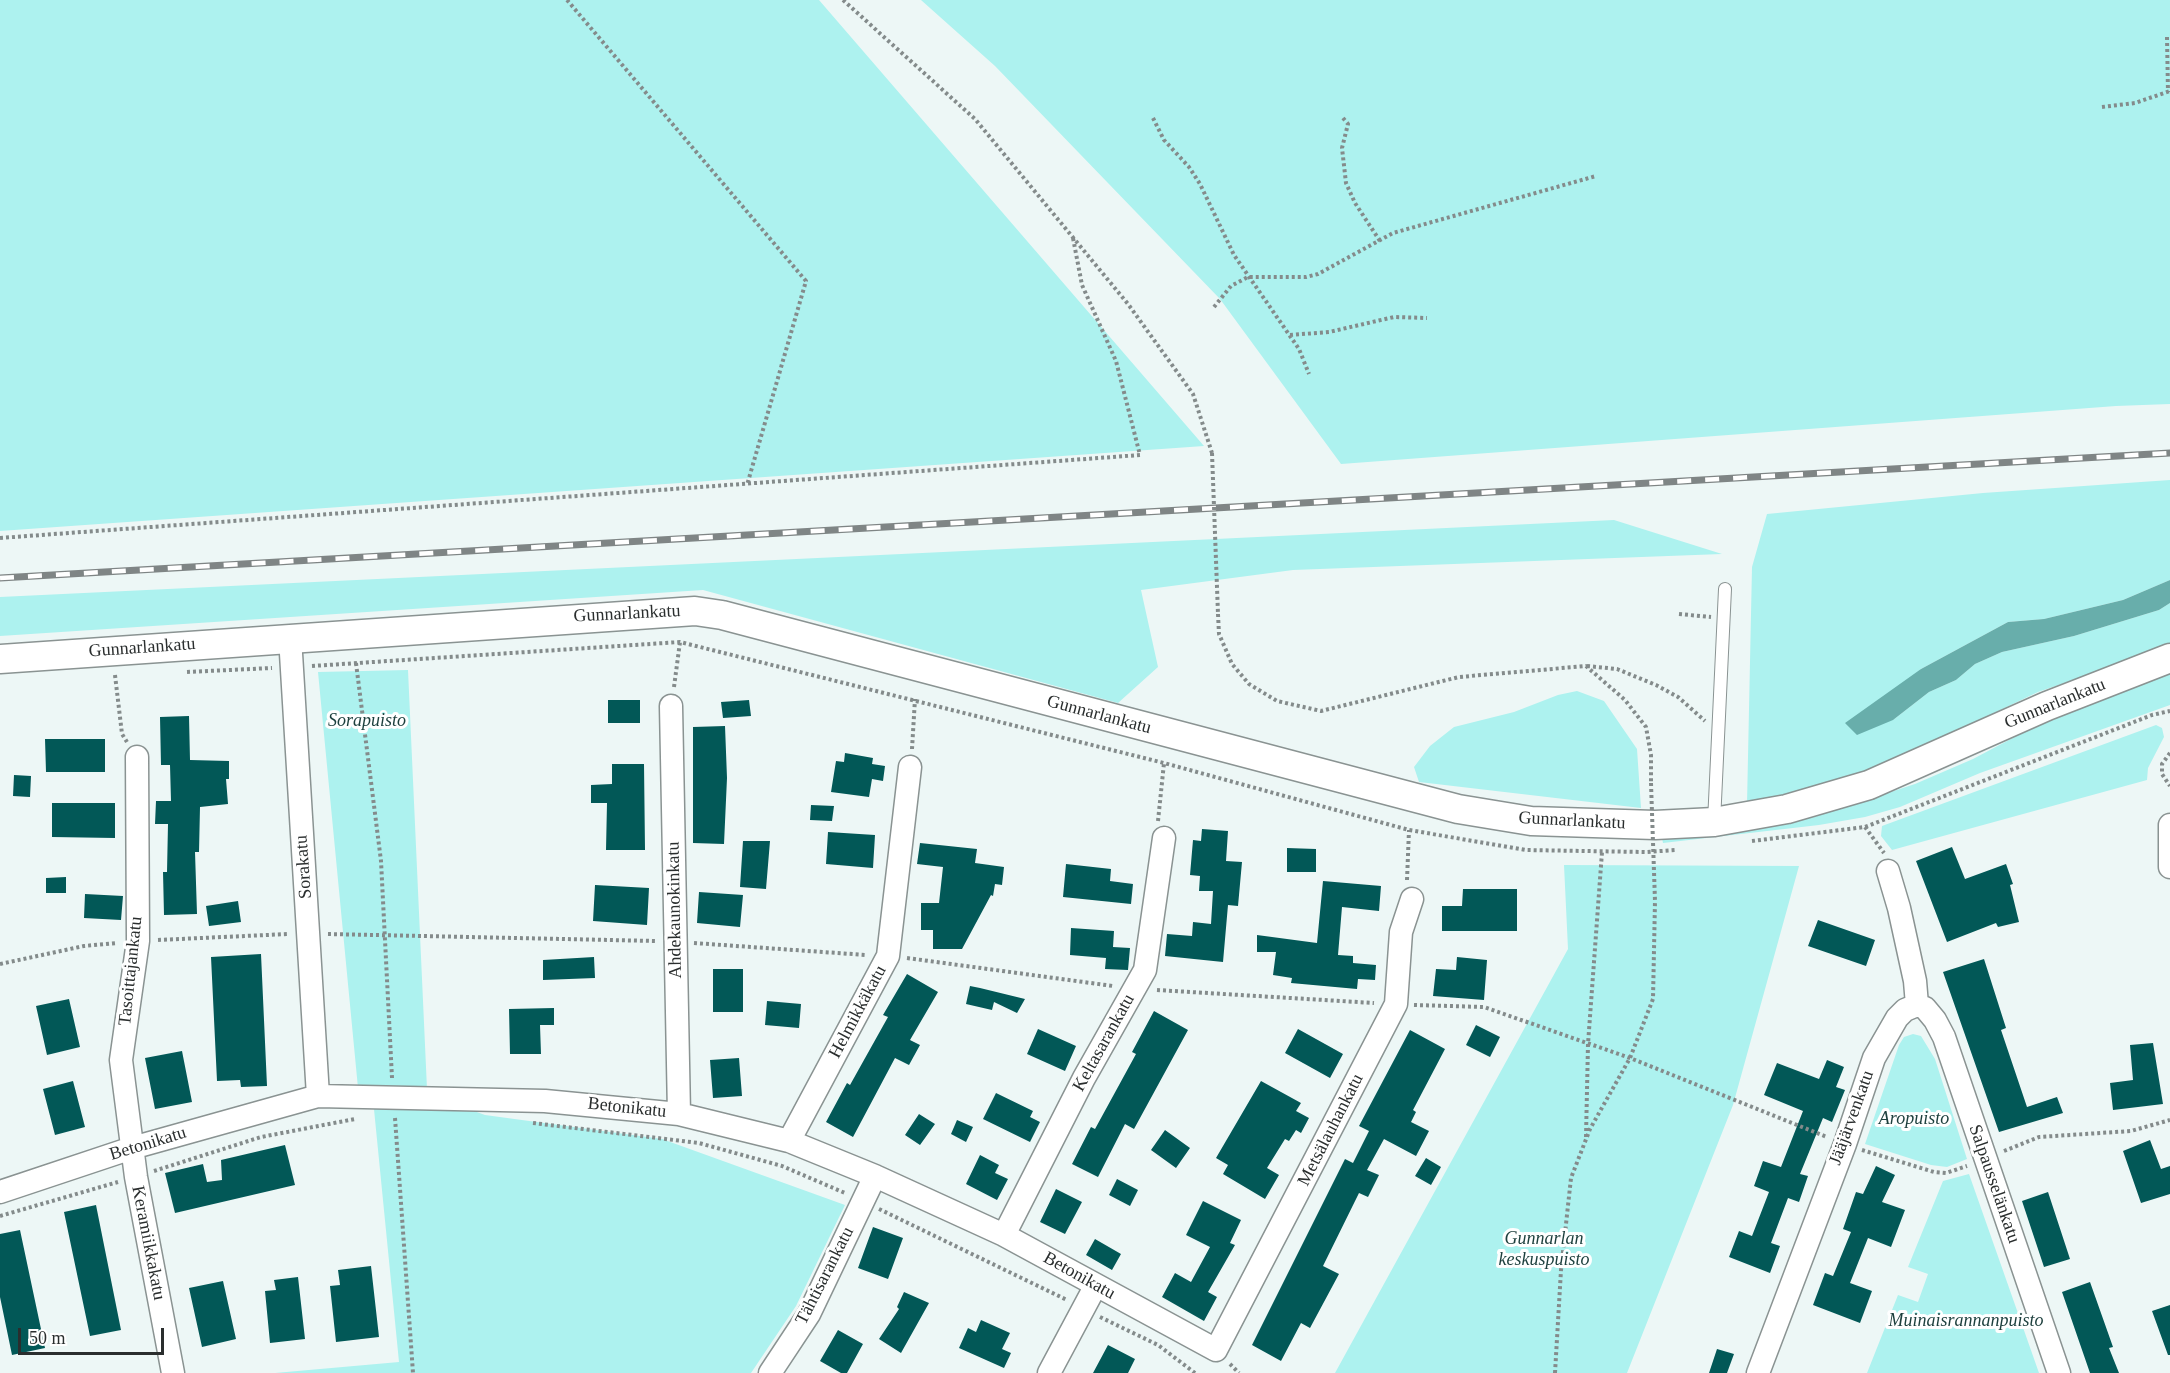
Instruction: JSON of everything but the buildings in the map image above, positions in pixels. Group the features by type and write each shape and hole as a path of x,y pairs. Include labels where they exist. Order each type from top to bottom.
{"street":[{"name":"Gunnarlankatu","path":"0,659 290,637 694,611 722,615 1458,809 1531,821 1655,825 1714,822 1787,809 1869,785 2048,706 2170,658"},
{"name":"Sorakatu","path":"290,637 318,1096"},
{"name":"Ahdekaunokinkatu","path":"671,706 679,1113"},
{"name":"Tasoittajankatu","path":"132,1148 121,1060 138,941 137,757"},
{"name":"Helmikkäkatu","path":"789,1141 888,956 910,767"},
{"path":"2170,825 2170,867"},
{"name":"Keltasarankatu","path":"1004,1235 1084,1078 1145,970 1164,838"},
{"path":"1888,871 1899,908 1915,981 1917,1005"},
{"name":"Metsälauhankatu","path":"1216,1350 1396,1004 1401,932 1412,899"},
{"name":"Jääjärvenkatu","path":"1758,1373 1845,1144 1874,1058 1897,1018 1905,1010 1917,1005"},
{"name":"Salpausselänkatu","path":"1917,1005 1925,1008 1944,1037 2059,1373"},
{"name":"Betonikatu","path":"0,1192 132,1148 318,1096 545,1101 679,1113 789,1141 875,1176 1004,1235 1216,1350"},
{"name":"Keramiikkakatu","path":"132,1148 173,1373"},
{"name":"Tähtisarankatu","path":"770,1373 809,1314 875,1176"},
{"path":"1049,1373 1096,1285"}],"lane":[{"path":"1714,822 1720,735 1725,589"}],"path":[{"path":"567,0 806,281 747,484"},
{"path":"843,0 975,119 1128,304 1193,394 1212,453 1219,634 1232,664 1250,684 1276,701 1321,711 1459,677 1586,666 1617,669 1678,697 1720,735"},
{"path":"2102,108 2135,103 2169,91 2168,38"},
{"path":"1153,118 1164,140 1200,184 1223,236 1248,277 1299,349 1309,374"},
{"path":"1343,118 1347,124 1342,148 1346,183 1355,203 1380,241"},
{"path":"1214,307 1231,286 1248,277 1306,277 1318,274 1394,233 1596,176"},
{"path":"0,538 1140,455 1116,361 1082,285 1073,238"},
{"path":"1290,335 1329,332 1394,317 1427,318"},
{"path":"1679,614 1724,618"},
{"path":"185,672 291,668 680,642 1164,763 1409,830 1406,875 1412,899"},
{"path":"671,706 680,642"},
{"path":"356,663 365,756 381,861 412,1373"},
{"path":"1555,1373 1561,1270 1572,1178 1586,1140 1630,1058 1653,999 1655,901 1651,755 1646,727 1625,700 1586,666"},
{"path":"115,675 122,735 137,757"},
{"path":"103,676 126,675"},
{"path":"910,767 915,699"},
{"path":"1888,871 1885,854 1865,827 2141,719 2170,711"},
{"path":"2170,753 2162,764 2162,774 2170,786"},
{"path":"1164,763 1157,819 1164,838"},
{"path":"1586,1140 1588,1044 1602,852"},
{"path":"1396,1004 1484,1007 1588,1044"},
{"path":"0,1216 136,1177 261,1137 360,1118"},
{"path":"527,1123 699,1143 782,1166 863,1201 1158,1345 1195,1373"}],"green space":[{"path":"0,0 819,0 1204,446 0,531"},
{"path":"921,0 2170,0 2170,404 2116,406 1341,464 1220,299 995,66"},
{"path":"2170,480 2170,580 2123,600 2044,619 2008,622 1921,669 1893,720 1929,692 1956,680 1975,664 2002,652 2074,636 2159,610 2170,603 2170,647 2038,692 1860,777 1747,804 1752,567 1767,514 1983,493"},
{"path":"1614,520 1722,554 1293,570 1141,590 1158,667 1118,703 703,590 0,636 0,597"},
{"name":"Sorapuisto","path":"408,670 427,1089 414,1089 485,1115 662,1139 845,1205 796,1306 751,1373 275,1373 399,1362 372,1089 358,1088 318,672"},
{"path":"2170,671 2170,705 1980,773 1900,807 1865,817 1819,825 1663,843 1662,838 1750,829 1814,817 1915,784 1973,759 2024,732"},
{"path":"1577,691 1604,701 1637,749 1641,808 1419,782 1414,767 1430,746 1454,727 1514,712 1558,695"},
{"path":"2156,725 2162,728 2164,737 2148,768 2147,780 1892,850 1881,836 1882,826"},
{"name":"Gunnarlan keskuspuisto","path":"1564,865 1799,866 1733,1105 1627,1373 1335,1373 1568,949"},
{"name":"Aropuisto","path":"1913,1034 1921,1036 1935,1059 1967,1159 1947,1167 1931,1165 1865,1144 1899,1045 1904,1037"},
{"name":"Muinaisrannanpuisto","path":"1969,1174 2039,1373 1867,1373 1898,1295 1918,1302 1928,1274 1908,1267 1943,1181"}],"shaded area":[{"path":"2170,580 2170,603 2159,610 2074,636 2002,652 1975,664 1956,680 1929,692 1893,720 1857,735 1845,723 1921,669 2008,622 2044,619 2123,600"}],"railway":[{"path":"0,578 2170,453"}]}
